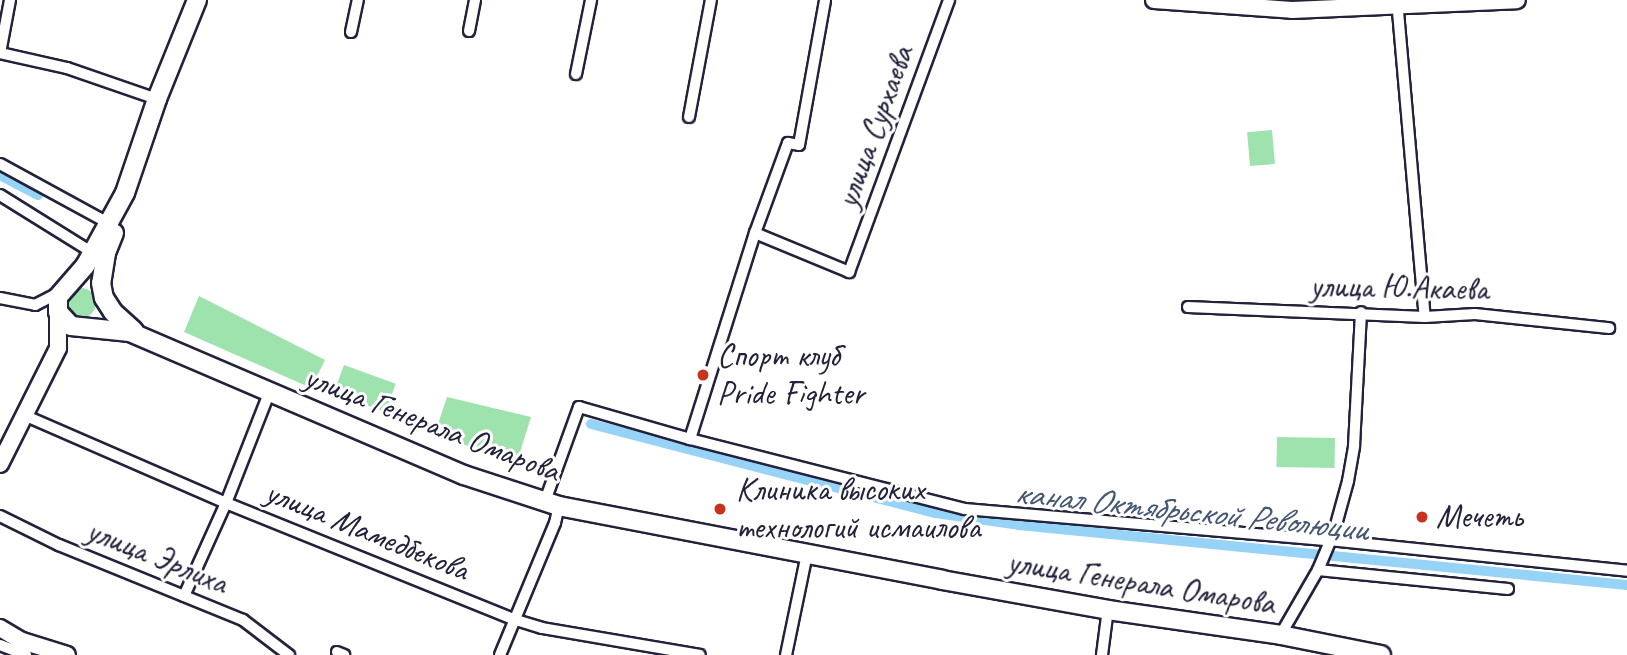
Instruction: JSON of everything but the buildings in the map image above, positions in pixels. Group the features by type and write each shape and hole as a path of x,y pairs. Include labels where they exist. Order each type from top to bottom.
{"main road":[{"path":"58,348 92,327 103,314 102,270 125,193 157,99 197,0"},
{"path":"1154,0 1272,10 1517,0"},
{"path":"0,464 58,348 58,312 65,287 93,253 125,193"},
{"path":"65,287 90,282 97,286 104,298"},
{"name":"улица Генерала Омарова","path":"104,298 131,330 464,475 552,503 807,554 1108,609 1281,635 1381,655"},
{"path":"58,312 71,326 92,327"},
{"name":"улица Генерала Омарова","path":"92,327 130,332 270,391"},
{"name":"улица Генерала Омарова","path":"552,503 1108,609 1281,634 1389,655"},
{"path":"0,628 22,641 54,654"}],"street":[{"path":"9,0 0,53 67,68 157,99"},
{"path":"351,32 358,0"},
{"path":"469,31 475,0"},
{"path":"576,74 591,0"},
{"path":"688,117 711,0"},
{"path":"690,439 755,233 788,143 799,145 825,0"},
{"name":"улица Сурхаева","path":"755,233 849,272 949,0"},
{"path":"1398,3 1425,317"},
{"path":"0,164 108,223"},
{"path":"0,195 93,253"},
{"path":"0,298 35,305 65,287"},
{"name":"улица Ю.Акаева","path":"1188,307 1306,313 1361,312 1425,317 1475,314 1609,328"},
{"path":"1281,634 1318,570 1342,505 1354,446 1361,312"},
{"path":"184,596 226,503 270,391"},
{"path":"500,655 516,620 579,407 690,439 964,509 1329,540 1627,571"},
{"name":"улица Мамедбекова","path":"26,416 226,503 516,620 542,628 700,655"},
{"name":"улица Эрлиха","path":"0,516 59,545 243,620 289,655"},
{"path":"786,655 807,554"},
{"path":"1318,570 1508,589"},
{"path":"1102,655 1108,609"},
{"path":"0,645 26,655"}],"green space":[{"path":"1272,130 1275,164 1250,166 1247,132"},
{"path":"81,288 87,289 95,297 95,309 87,317 81,318 75,317 67,309 66,303 67,297 75,289"},
{"path":"199,296 325,360 311,388 184,332"},
{"path":"344,365 396,384 385,412 334,393"},
{"path":"447,397 531,417 516,465 435,433"},
{"path":"1277,437 1335,438 1334,468 1276,467"}],"waterway":[{"name":"канал Октябрьской Революции","path":"0,175 38,195"},
{"name":"канал Октябрьской Революции","path":"591,424 936,513 1019,525 1627,585"}],"place":[{"name":"Спорт клуб Pride Fighter","path":"703,375"},
{"name":"Клиника высоких технологий исмаилова","path":"720,509"},
{"name":"Мечеть","path":"1422,517"}]}
